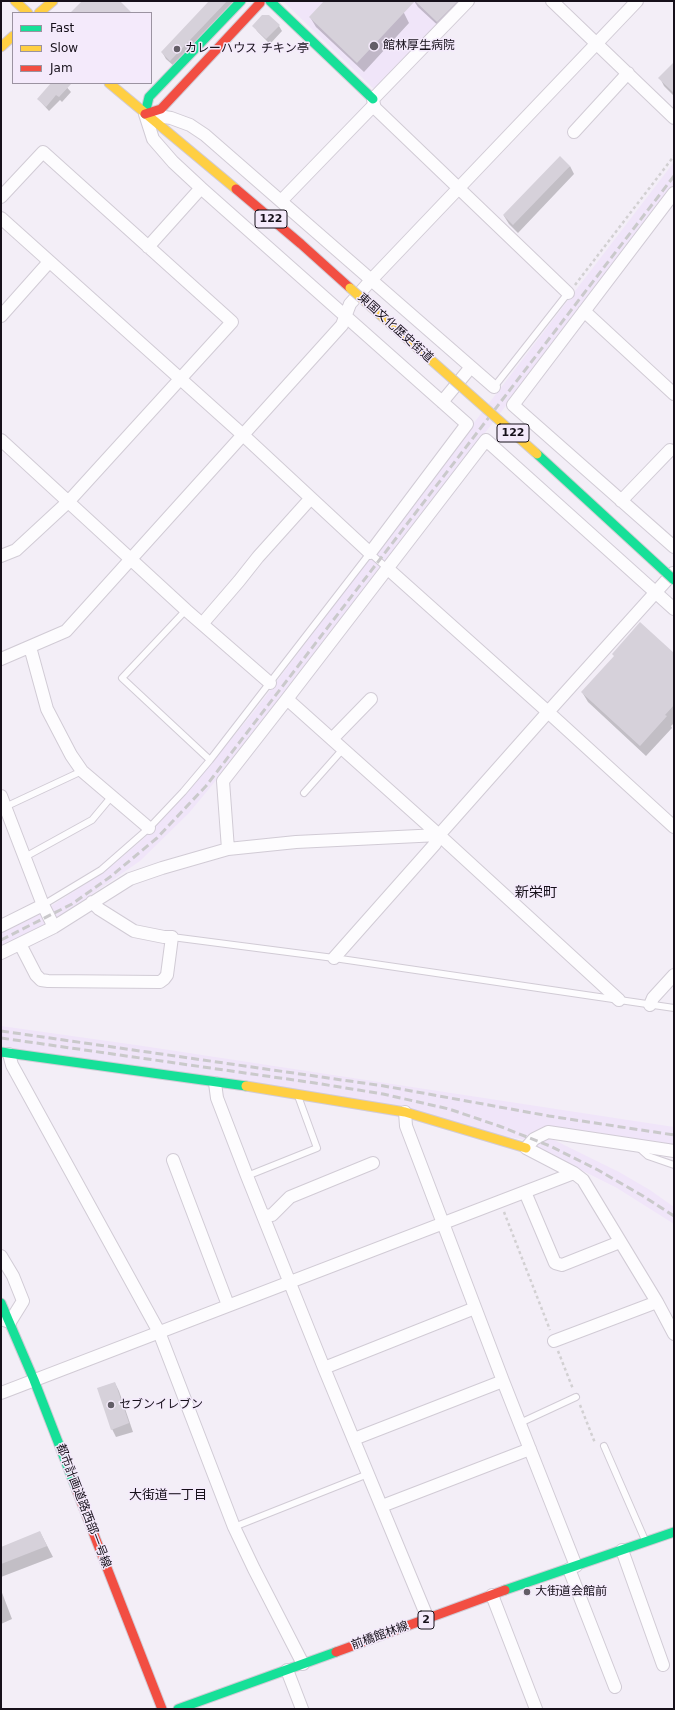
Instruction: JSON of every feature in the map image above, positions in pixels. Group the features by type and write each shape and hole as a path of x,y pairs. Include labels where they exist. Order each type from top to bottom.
{"main road":[{"path":"14,1 27,12"},
{"path":"40,12 53,1"},
{"path":"145,114 149,97 241,1"},
{"path":"145,114 161,109 260,3 260,1"},
{"path":"270,1 374,102"},
{"path":"1,47 12,37"},
{"name":"東国文化歴史街道","path":"110,84 192,152 350,288 504,424 674,580"},
{"path":"5,1053 297,1094 405,1112 526,1148"},
{"name":"都市計画道路西部一号線","path":"1,1303 5,1321 34,1380 162,1709"},
{"name":"前橋館林線","path":"178,1709 492,1595 674,1532"}],"street":[{"path":"282,200 468,1"},
{"path":"552,1 597,42 674,118"},
{"path":"1,659 66,630 342,325 344,315 350,304 372,279 637,1"},
{"path":"574,132 628,73"},
{"path":"374,102 458,188 568,293"},
{"path":"1,218 243,435 370,553 467,424 173,162 153,139 145,114 171,118 190,125 205,135 282,200 494,387"},
{"path":"1,197 43,152 232,322 69,501 16,550 1,556"},
{"path":"148,247 201,188"},
{"path":"674,193 513,405 674,547"},
{"path":"1,316 50,262"},
{"path":"584,311 674,394"},
{"path":"442,402 471,367"},
{"path":"511,463 540,430"},
{"path":"1,440 186,610 270,683"},
{"path":"228,849 223,781 486,440 674,609"},
{"path":"621,501 670,450"},
{"path":"202,624 258,557 311,498"},
{"path":"387,568 674,827"},
{"path":"334,958 435,844 439,835 674,572"},
{"path":"30,647 47,709 82,771 149,828"},
{"path":"287,699 439,835 619,1000"},
{"path":"332,739 371,699"},
{"path":"3,801 43,905 54,927"},
{"path":"1,953 54,927 130,879 228,849 296,842 439,835"},
{"path":"20,944 40,980 160,982 167,975 172,937 164,937 134,931 100,909 92,902"},
{"path":"1,926 43,905"},
{"path":"650,1005 653,998 674,975"},
{"path":"5,1053 159,1332 234,1527 303,1664"},
{"path":"215,1083 217,1098 247,1176 291,1281 324,1368 428,1619"},
{"path":"405,1112 406,1126 530,1449 615,1686"},
{"path":"674,1151 548,1132 534,1139 526,1148 574,1173 583,1180 657,1302 674,1334"},
{"path":"173,1160 228,1305"},
{"path":"264,1216 272,1214 290,1198 372,1163"},
{"path":"1,1393 443,1222 574,1173"},
{"path":"525,1192 555,1263 562,1265 620,1242"},
{"path":"1,1256 13,1276 23,1301 5,1321"},
{"path":"554,1341 657,1302"},
{"path":"324,1368 475,1308"},
{"path":"354,1439 503,1381"},
{"path":"382,1506 530,1449"},
{"path":"622,1550 664,1665"},
{"path":"492,1595 536,1709"},
{"path":"287,1670 302,1709"}],"lane":[{"path":"494,387 568,293"},
{"path":"43,905 101,870 149,828 183,792 210,760 370,553 387,568"},
{"path":"186,610 122,678 210,760"},
{"path":"304,793 343,749"},
{"path":"3,801 82,771"},
{"path":"25,857 92,820 112,796"},
{"path":"172,937 334,958 674,1008"},
{"path":"247,1176 317,1148 297,1094"},
{"path":"635,1145 648,1156 674,1165"},
{"path":"520,1423 576,1397"},
{"path":"604,1446 645,1542"},
{"path":"234,1527 368,1474"}],"path":[{"path":"568,293 674,156"},
{"path":"500,1201 596,1445"}],"shaded area":[{"name":"館林厚生病院","path":"283,1 461,1 376,91"},
{"path":"674,162 674,187 385,563 374,553"},
{"path":"370,557 381,568 265,721 189,813 140,861 56,919 48,909 51,906 95,878 115,863 143,839 185,795 256,709"},
{"path":"39,912 43,913 46,922 44,926 1,947 1,931"},
{"path":"1,1026 143,1046 674,1127 674,1146 549,1127 544,1127 526,1140 1,1046"},
{"path":"550,1138 619,1172 650,1190 674,1207 674,1224 617,1188 533,1146 542,1139"}],"building":[{"path":"82,1 120,1 131,12 71,12"},
{"path":"209,1 227,1 170,61 161,52"},
{"path":"324,1 415,1 357,63 309,17"},
{"path":"415,1 458,1 437,22"},
{"path":"262,15 269,15 280,25 266,39 252,26"},
{"path":"674,62 674,93 658,78"},
{"path":"50,84 71,84 59,97 56,95 46,107 37,99"},
{"path":"560,156 570,166 513,225 503,215"},
{"path":"640,622 674,653 674,705 665,715 667,716 640,746 581,692 614,656 612,654"},
{"path":"115,1382 129,1423 111,1430 97,1388"},
{"path":"40,1531 47,1546 1,1564 1,1547"}],"railway":[{"path":"1,940 72,904 110,877 157,838 206,786 674,176"},
{"path":"1,1031 384,1086 549,1116 674,1135"},
{"path":"1,1038 315,1083 383,1094 449,1109 499,1126 550,1146 598,1170 674,1216"}],"traffic: fast":[{"path":"145,114 149,97 241,1"},
{"path":"270,1 373,99"},
{"path":"537,454 674,580"},
{"path":"1,1052 246,1086"},
{"path":"1,1303 34,1380 77,1491"},
{"path":"505,1590 674,1532"},
{"path":"178,1709 336,1652"}],"traffic: slow":[{"path":"15,1 27,12"},
{"path":"40,12 53,1"},
{"path":"1,47 12,37"},
{"path":"110,84 236,189"},
{"path":"350,288 537,454"},
{"path":"246,1086 405,1112 526,1148"}],"traffic: jam":[{"path":"145,114 161,109 260,3 260,1"},
{"path":"236,189 350,288"},
{"path":"77,1491 162,1709"},
{"path":"336,1652 505,1590"}],"place":[{"name":"館林厚生病院","path":"374,46"},
{"name":"カレーハウス チキン亭","path":"177,49"},
{"name":"セブンイレブン","path":"111,1405"},
{"name":"大街道会館前","path":"527,1592"}],"district":[{"name":"新栄町","path":"536,893"},
{"name":"大街道一丁目","path":"168,1496"}]}
